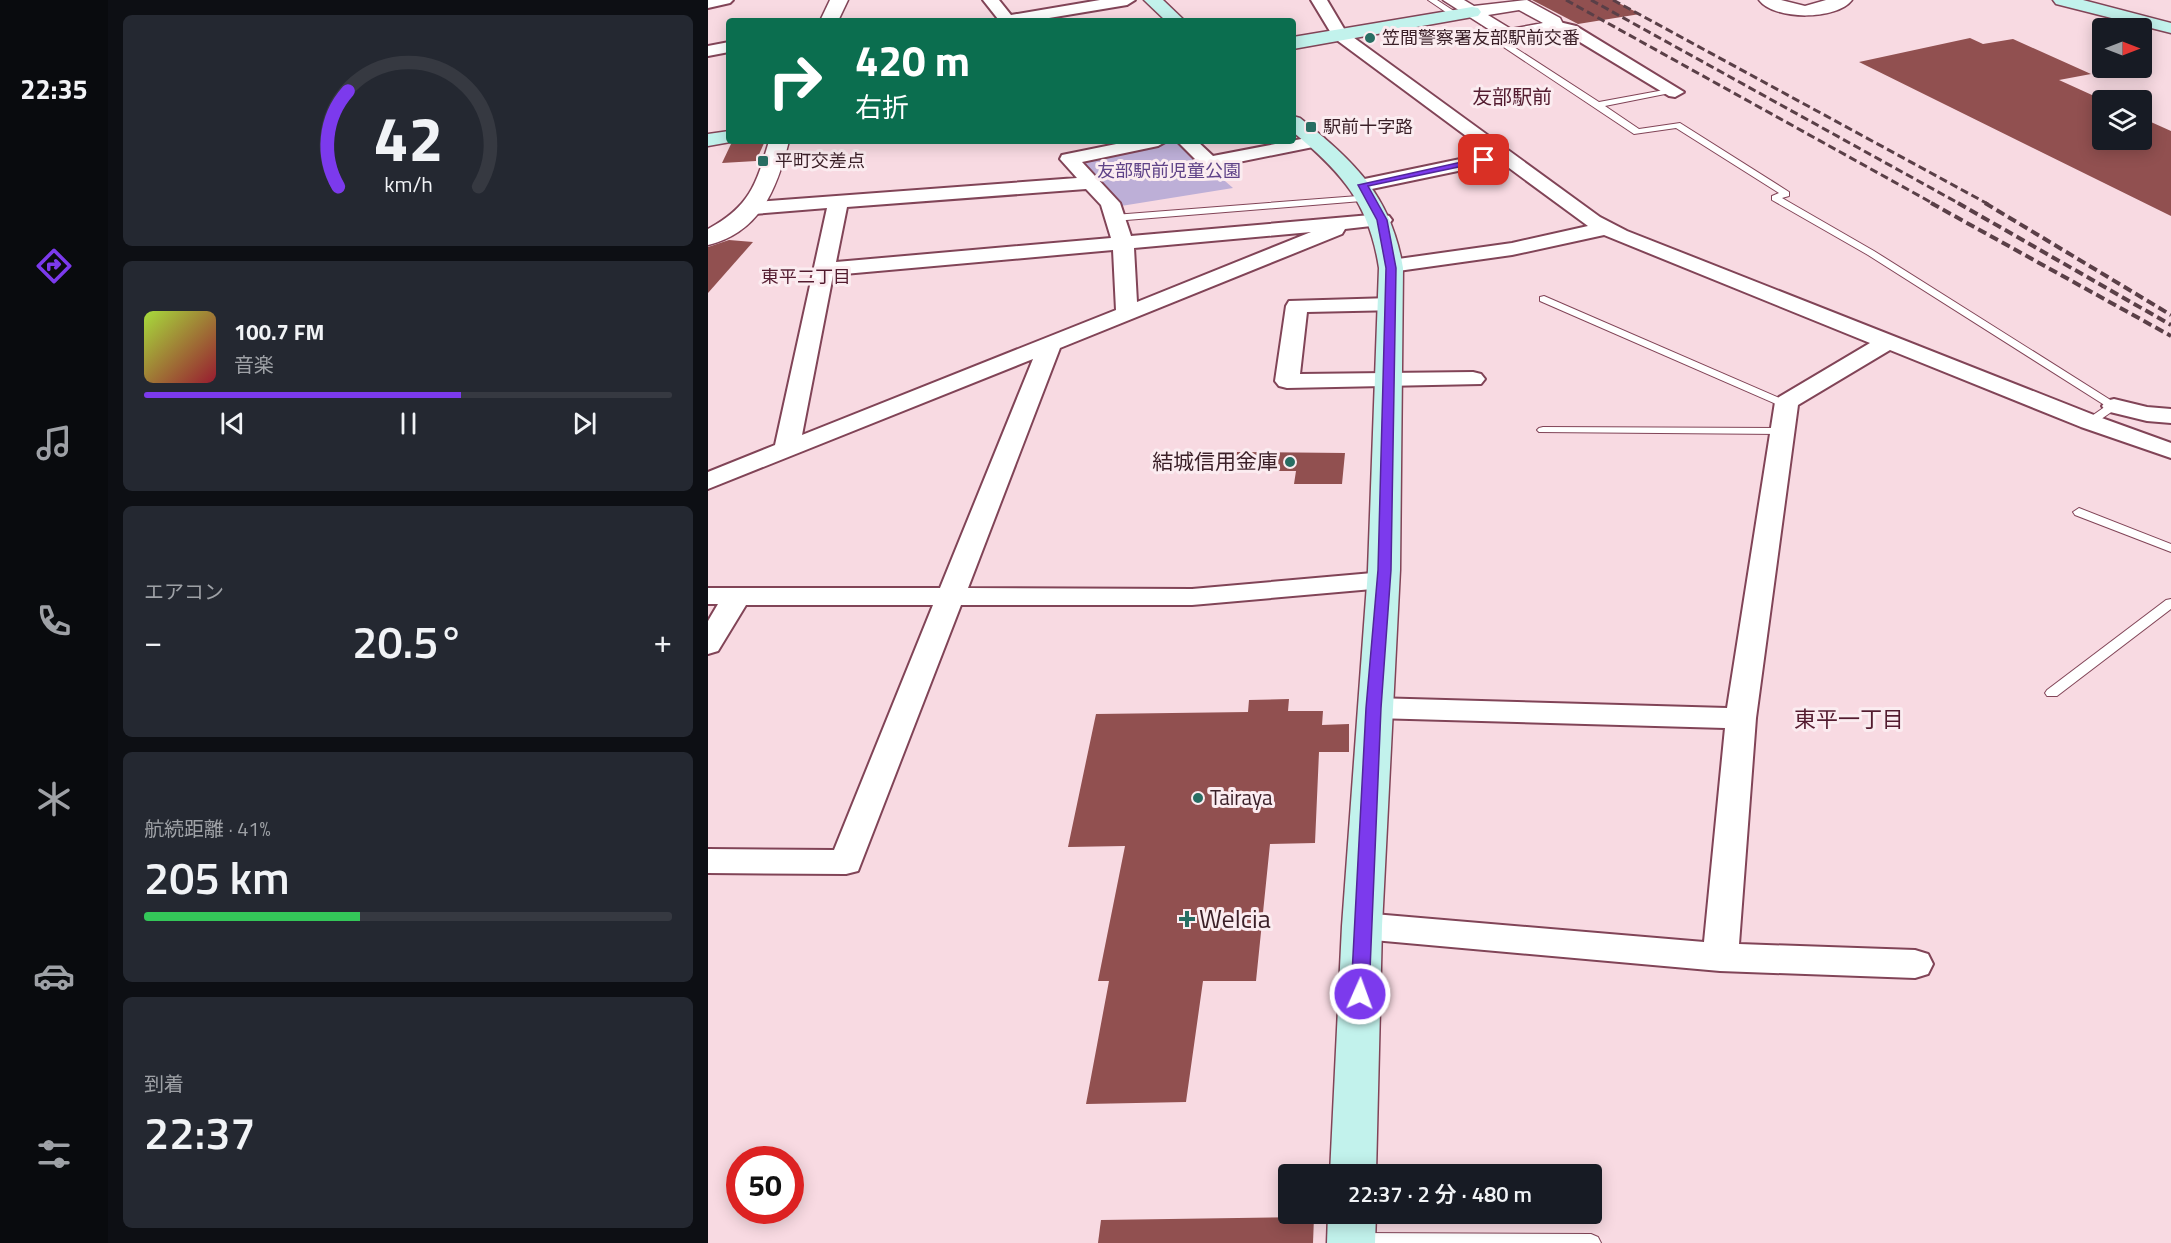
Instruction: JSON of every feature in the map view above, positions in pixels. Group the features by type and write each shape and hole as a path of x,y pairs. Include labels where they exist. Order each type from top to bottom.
{"main road":[{"path":"1153,0 1173,18"},
{"path":"2062,0 2171,28"},
{"path":"1296,42 1460,9"},
{"path":"1305,132 1372,201 1391,266 1384,580 1374,708 1362,926 1353,1164"},
{"path":"708,140 726,137"}],"street":[{"path":"708,3 725,0"},
{"path":"830,18 839,0"},
{"path":"991,0 1005,18"},
{"path":"1024,18 1127,0"},
{"path":"1319,0 1340,35 1606,228 2090,422 2171,451"},
{"path":"1768,0 1790,11 1798,12 1814,10 1843,0"},
{"path":"1460,9 1522,2 1554,22 1555,26"},
{"path":"1460,9 1510,35 1555,26 1570,29 1674,91"},
{"path":"708,51 726,48"},
{"path":"708,238 740,220 754,208 766,190 778,144"},
{"path":"1126,144 1104,146 1069,159 1110,203 1123,243 1127,314"},
{"path":"1189,144 1209,162 1267,144"},
{"path":"822,270 1336,224 1372,201 1504,156"},
{"path":"754,208 1089,183"},
{"path":"787,449 822,270 838,202"},
{"path":"708,481 1335,230 1336,224"},
{"path":"1391,266 1512,249 1606,228"},
{"path":"1391,305 1298,306 1287,381 1473,379"},
{"path":"1720,957 1741,718 1787,402 1889,341"},
{"path":"708,861 846,862 953,597 1050,344"},
{"path":"2114,406 2136,412 2171,416"},
{"path":"708,596 1192,597 1384,580"},
{"path":"708,645 736,597"},
{"path":"1374,708 1741,718"},
{"path":"1362,926 1720,957 1915,964"}],"lane":[{"path":"1432,0 1460,9"},
{"path":"1510,35 1497,40 1637,132 1677,125 1786,194 1775,198 1871,253 2114,406 2090,422"},
{"path":"1598,105 1674,91"},
{"path":"1114,218 1372,201"},
{"path":"1544,300 1785,418"},
{"path":"1543,429 1785,418"},
{"path":"2079,512 2171,548"},
{"path":"2052,693 2171,603"},
{"path":"1351,1233 1591,1243"}],"green space":[{"name":"友部駅前児童公園","path":"1163,144 1182,144 1233,188 1121,206 1080,160"}],"building":[{"path":"1532,0 1613,0 1640,14 1578,24"},
{"path":"1970,38 1983,44 2013,39 2091,74 2059,80 2092,95 2092,150 2152,150 2152,122 2171,131 2171,216 1859,62"},
{"path":"731,144 764,144 756,161 722,163"},
{"path":"729,240 753,242 708,293 708,247"},
{"name":"結城信用金庫","path":"1237,452 1345,453 1342,484 1294,484 1296,471 1233,471"},
{"path":"1289,699 1288,711 1323,711 1322,725 1349,724 1349,752 1319,752 1315,843 1270,844 1256,981 1203,981 1186,1102 1086,1104 1109,981 1098,981 1125,846 1068,847 1096,714 1248,712 1249,700"},
{"path":"1278,1218 1278,1224 1314,1224 1313,1243 1098,1243 1101,1220"}],"railway":[{"path":"1566,0 1934,204"},
{"path":"1591,0 1960,204"},
{"path":"1613,0 1988,204"},
{"path":"1931,203 2171,336"},
{"path":"1958,203 2171,325"},
{"path":"1985,203 2171,315"}],"place":[{"name":"笠間警察署友部駅前交番","path":"1370,38"},
{"name":"駅前十字路","path":"1311,127"},
{"name":"平町交差点","path":"763,161"},
{"name":"結城信用金庫","path":"1290,462"},
{"name":"Tairaya","path":"1198,798"},
{"name":"Welcia","path":"1187,919"}],"district":[{"name":"友部駅前","path":"1512,97"},
{"name":"東平二丁目","path":"806,277"},
{"name":"東平一丁目","path":"1849,719"}],"route":[{"path":"1360,994 1374,708 1384,570 1391,305 1390,250 1387,236 1376,207 1362,185 1484,160"}]}
